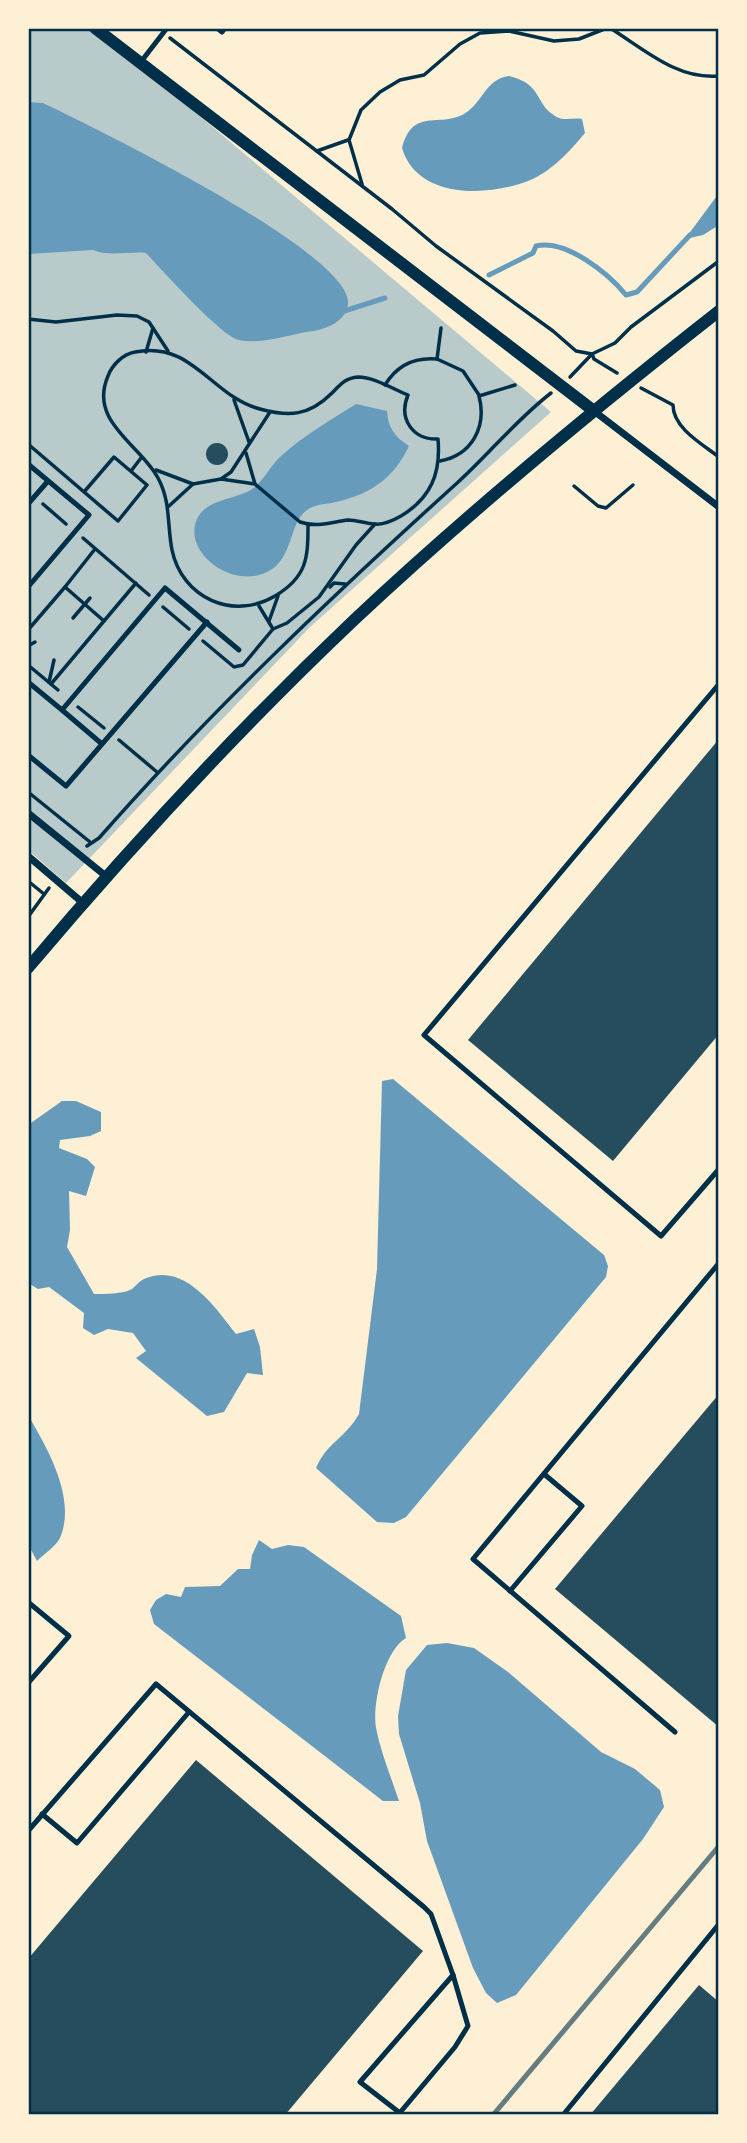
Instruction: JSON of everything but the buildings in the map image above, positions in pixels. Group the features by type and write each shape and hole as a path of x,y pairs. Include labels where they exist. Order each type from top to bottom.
{"street":[{"path":"96,28 719,507"},
{"path":"28,968 83,903 204,772 352,622 594,411 719,311"},
{"path":"28,813 107,877"},
{"path":"28,856 83,903"}],"lane":[{"path":"140,63 167,28"},
{"path":"217,28 222,32 225,28"},
{"path":"28,464 89,515 28,587"},
{"path":"28,505 48,481"},
{"path":"62,710 165,587 239,650"},
{"path":"28,755 66,786 207,622"},
{"path":"28,682 102,744"},
{"path":"719,684 424,1035 661,1236 719,1169"},
{"path":"675,1732 473,1559 719,1263"},
{"path":"510,1591 582,1506 544,1474"},
{"path":"28,1602 69,1636 28,1683"},
{"path":"28,1831 156,1684 431,1914 453,1975 468,2026 455,2047 399,2114 360,2082 453,1975"},
{"path":"42,1814 77,1843 189,1712"},
{"path":"563,2115 719,1924"}],"path":[{"path":"363,186 349,139 361,110 380,92 400,80 424,75 460,44 480,33 509,31 554,41 579,39 608,28 674,69 700,78 719,76"},
{"path":"179,46 363,186 436,246 553,331 576,351 592,358 719,261"},
{"path":"317,151 349,139"},
{"path":"28,319 56,322 117,315 137,316 149,322 168,351 201,369 234,400 285,416 302,414 319,404 346,380 359,377 385,385 408,396 404,416 411,428 423,437 438,439 440,461 431,490 418,504 393,520 375,524 359,520 308,525 300,522 256,484 246,453"},
{"path":"146,352 153,328"},
{"path":"437,359 441,328"},
{"path":"168,351 134,352 120,359 109,372 103,388 111,422 141,458 154,469 193,484 221,479 256,484"},
{"path":"385,385 405,364 426,358 437,359 463,371 479,396 482,415 477,434 459,455 440,461"},
{"path":"479,396 515,385"},
{"path":"234,400 250,444"},
{"path":"668,405 673,405 673,414 685,430 719,457"},
{"path":"79,854 90,842 99,838 157,772 345,584 488,455 511,427 533,407"},
{"path":"221,479 246,453 270,412"},
{"path":"28,444 84,492 118,521 147,485 114,457 84,492"},
{"path":"131,471 141,458"},
{"path":"154,469 169,506 172,552 184,577 207,599 226,606 259,606 295,580 310,549 308,525"},
{"path":"169,506 193,484"},
{"path":"574,486 597,506 606,508 633,485"},
{"path":"34,497 234,667 243,665 273,629 287,623 334,583 345,584"},
{"path":"323,592 356,545 375,524"},
{"path":"28,630 38,622 95,549"},
{"path":"50,683 136,583"},
{"path":"65,587 104,621"},
{"path":"269,621 279,594"},
{"path":"73,618 90,598"},
{"path":"259,606 273,629"},
{"path":"28,646 35,642"},
{"path":"50,683 54,660"},
{"path":"28,664 157,772"},
{"path":"28,792 90,842"},
{"path":"28,917 57,880"},
{"path":"28,881 44,894"}],"shaded area":[{"path":"28,28 95,28 551,412 310,627 66,883 28,850"}],"water":[{"path":"509,76 528,84 548,111 555,116 562,119 582,119 585,133 552,167 528,181 511,186 493,190 455,190 422,177 410,165 402,148 413,127 427,121 464,114 476,104 489,86"},
{"path":"28,102 43,103 112,137 267,224 310,255 339,282 348,304 344,315 330,326 318,330 266,340 239,340 230,336 206,315 146,253 105,253 93,250 28,254"},
{"path":"719,193 719,225 703,235 685,239"},
{"path":"356,404 387,411 393,432 409,446 389,476 371,489 349,499 313,507 303,513 282,558 267,572 239,576 213,564 196,542 194,530 202,511 214,503 254,488 290,449"},
{"path":"393,1079 604,1255 608,1266 606,1277 406,1517 394,1523 377,1522 316,1468 326,1452 348,1430 359,1414 377,1269 382,1081"},
{"path":"62,1101 76,1101 101,1112 101,1131 90,1136 60,1140 59,1148 87,1159 95,1167 86,1196 69,1191 70,1230 67,1247 94,1294 124,1292 144,1279 159,1275 172,1276 197,1290 236,1334 254,1329 260,1347 263,1375 247,1373 224,1412 207,1416 136,1358 146,1351 133,1333 108,1329 94,1335 83,1328 84,1313 49,1287 38,1289 28,1283 28,1125"},
{"path":"28,1415 51,1458 65,1507 60,1538 37,1561 28,1544"},
{"path":"259,1540 272,1549 288,1545 304,1547 401,1616 406,1638 391,1654 386,1666 378,1692 375,1718 381,1747 399,1801 383,1801 154,1624 150,1610 156,1600 166,1594 181,1597 185,1587 220,1586 238,1569 250,1569 252,1555"},
{"path":"447,1643 474,1648 508,1672 601,1752 635,1769 660,1790 664,1807 643,1839 516,1995 497,2003 486,1993 473,1968 427,1841 420,1803 399,1734 398,1716 406,1670 427,1645"}],"waterway":[{"path":"489,275 533,253 536,246 548,245 586,260 609,277 626,295 637,292 690,235"},
{"path":"338,313 385,298"}],"railway":[{"path":"493,2115 719,1846"}]}
